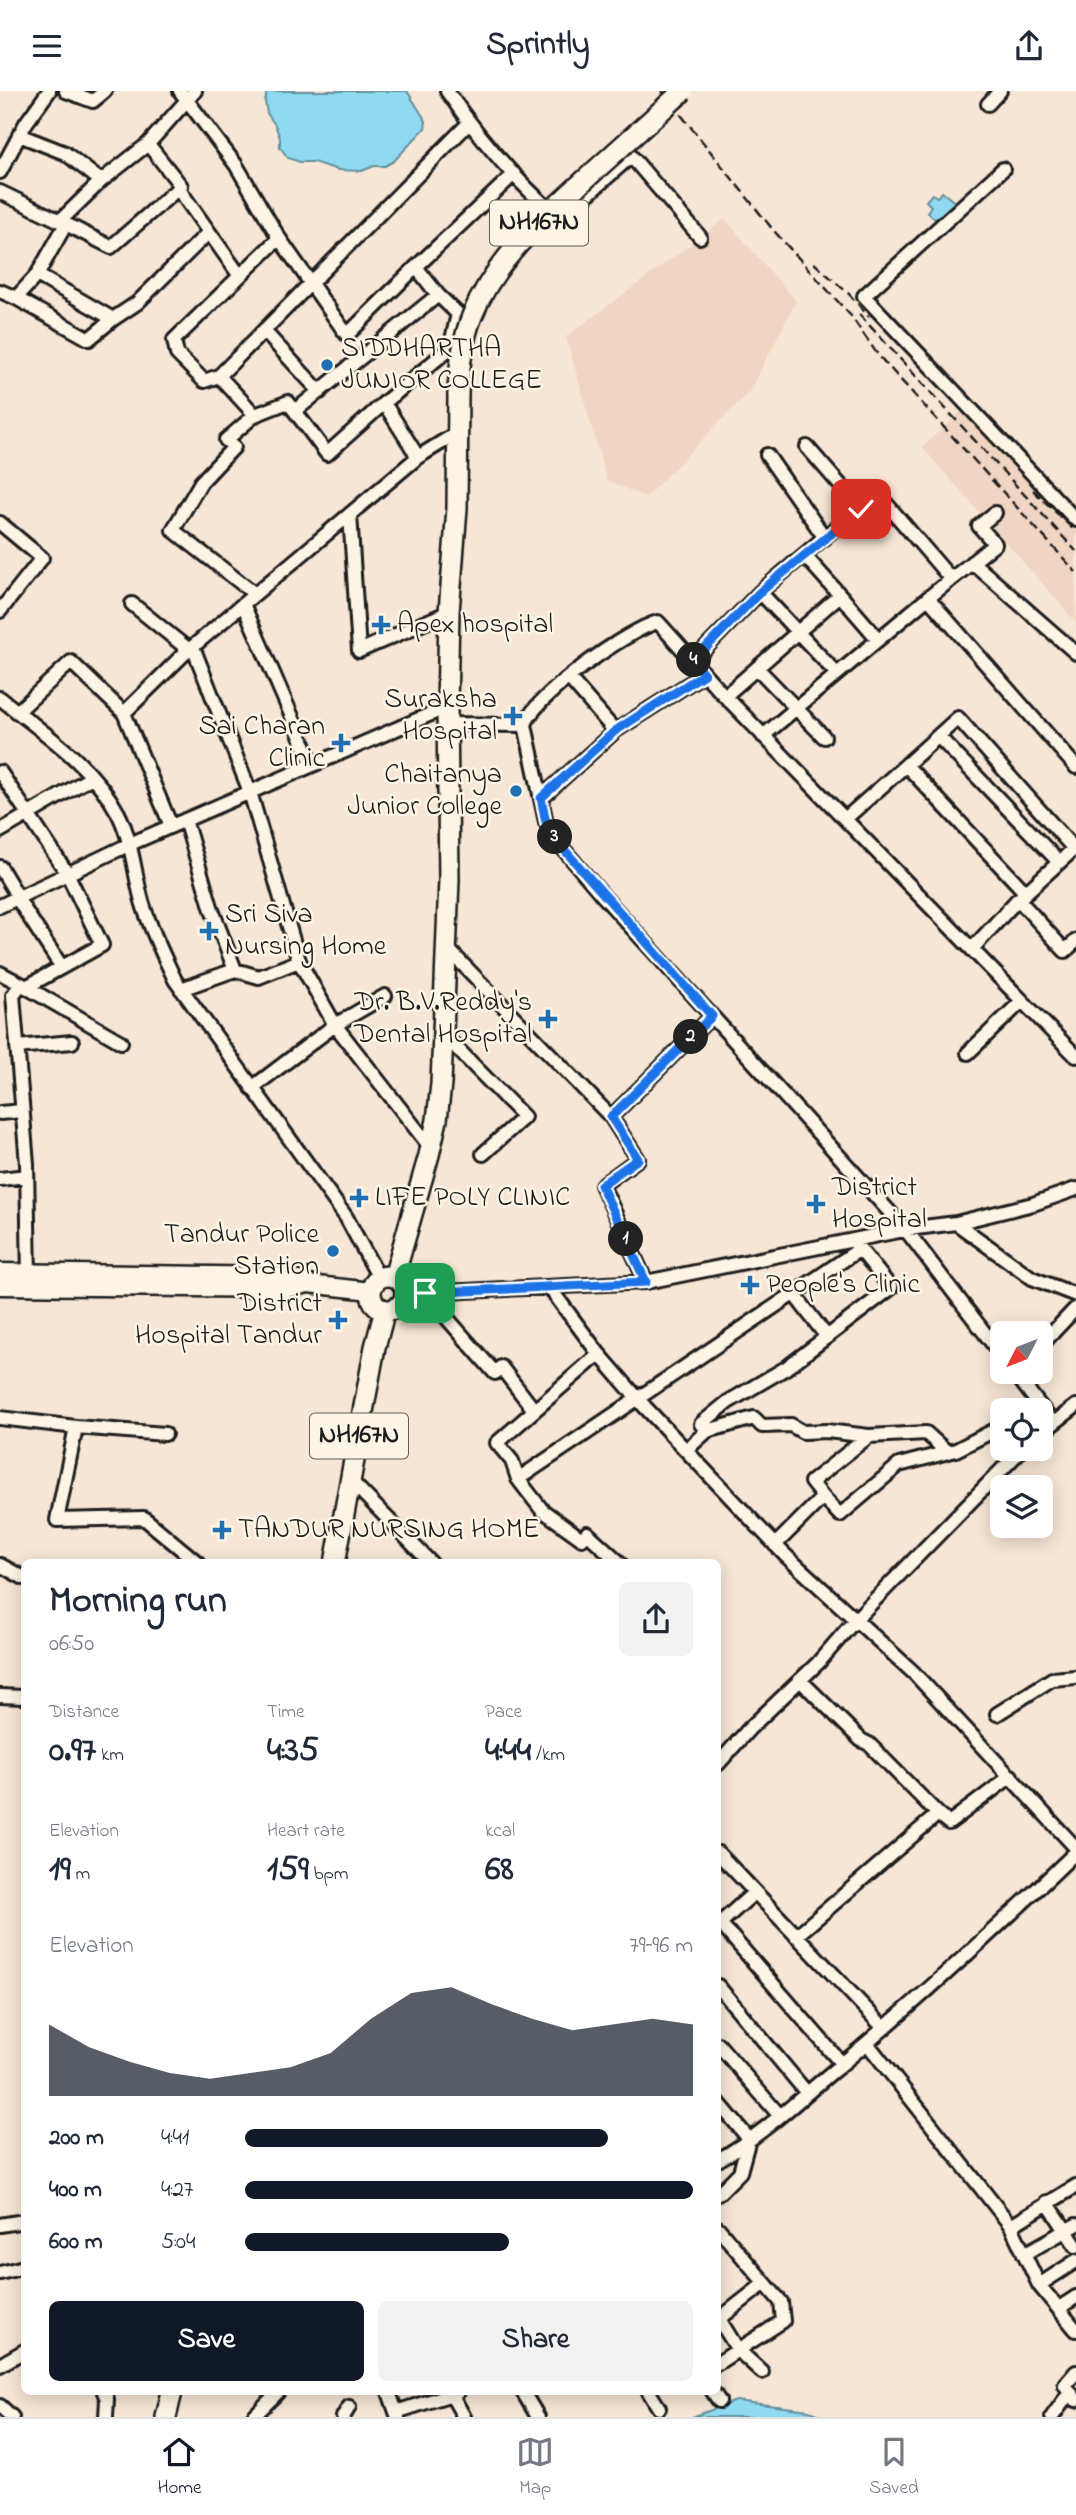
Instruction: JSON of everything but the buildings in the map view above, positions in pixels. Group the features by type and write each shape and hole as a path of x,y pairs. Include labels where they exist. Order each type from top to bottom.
{"highway":[{"name":"NH167N","path":"336,1559 385,1310 390,1311 401,1305 387,1285 431,1148 439,1096 449,879 449,613 457,508 461,355 481,295 506,258 567,196 683,91"},
{"path":"166,2417 171,2395"}],"main road":[{"path":"0,1272 29,1279 287,1289 308,1284 387,1285"},
{"path":"0,1286 29,1279"}],"street":[{"path":"0,172 19,135 49,91"},
{"path":"66,91 93,101 105,91"},
{"path":"447,91 469,123 514,174 561,219 631,156 700,237"},
{"path":"988,104 1000,91"},
{"path":"16,298 37,275 63,222 101,181 148,144 187,94 236,165 279,238 347,335 514,174"},
{"path":"279,238 174,340 177,354 204,381 219,376 469,123"},
{"path":"19,135 65,153 101,181"},
{"path":"0,192 111,247 181,186 148,144"},
{"path":"1003,169 864,296 1076,520"},
{"path":"178,188 240,276"},
{"path":"0,291 89,339 137,303 209,232"},
{"path":"255,594 173,530 201,482 234,447 226,440 255,415 288,402 327,454 450,348 458,314 438,295 416,267"},
{"path":"37,275 113,319"},
{"path":"295,411 438,295"},
{"path":"264,331 320,391"},
{"path":"219,376 255,415"},
{"path":"384,403 418,457"},
{"path":"124,713 191,648 350,514 418,457 457,433"},
{"path":"807,447 861,509"},
{"path":"767,455 825,538"},
{"path":"693,661 760,592 877,493 951,579"},
{"path":"763,736 995,544 979,526 995,513"},
{"path":"350,514 359,651 449,613"},
{"path":"0,523 42,558 5,596 0,611"},
{"path":"805,556 878,639"},
{"path":"972,562 1076,653"},
{"path":"760,592 837,674"},
{"path":"725,696 840,595"},
{"path":"928,598 1076,767"},
{"path":"132,604 191,648 250,792 299,961 335,1025 431,1148"},
{"path":"243,604 313,765"},
{"path":"990,1340 906,1230 560,845 546,822 525,725 528,716 569,678 630,634 658,622 763,736 1074,1051"},
{"path":"17,712 71,662 124,713 171,826"},
{"path":"757,668 824,737"},
{"path":"541,798 615,731 704,674"},
{"path":"569,678 615,731"},
{"path":"0,698 76,761 100,785 118,814 130,844 155,939 181,989 346,1217 387,1285 425,1293 646,1282 857,1245 906,1230 956,1223 1033,1204 1076,1189"},
{"path":"0,906 130,844 313,765 447,716 525,725"},
{"path":"845,819 958,718 1075,848 1022,896 972,949"},
{"path":"938,736 1059,862"},
{"path":"906,765 1022,896 1065,951 1076,941"},
{"path":"0,772 66,874 102,945 24,986 13,995 27,1176 29,1279"},
{"path":"0,831 92,777"},
{"path":"185,820 212,910 235,970"},
{"path":"0,867 61,966"},
{"path":"446,947 611,1117 638,1159 601,1185 646,1282"},
{"path":"181,989 235,970 259,977 299,961"},
{"path":"0,973 121,1042"},
{"path":"251,1088 335,1025 385,996"},
{"path":"968,1053 1022,1001"},
{"path":"611,1117 712,1016"},
{"path":"443,1034 524,1117 483,1154"},
{"path":"17,1047 72,1042"},
{"path":"0,1113 22,1111"},
{"path":"0,1179 27,1176"},
{"path":"956,1223 1032,1278 1076,1295"},
{"path":"518,1479 794,1294 857,1245"},
{"path":"708,1431 701,1424 728,1402 786,1368 891,1287 857,1245"},
{"path":"549,1287 637,1399 775,1545 914,1673 1076,1850 993,1932 867,2043 780,2116 721,2158"},
{"path":"425,1293 495,1373 501,1367 534,1410"},
{"path":"794,1294 827,1337"},
{"path":"1054,1331 1076,1308"},
{"path":"599,1354 497,1443 512,1461 518,1479 542,1510 582,1539 587,1534 615,1559"},
{"path":"1023,1384 1054,1423 1076,1406"},
{"path":"0,1418 165,1434"},
{"path":"686,1450 708,1431 754,1418 762,1426 791,1425 803,1432 827,1431 869,1436 926,1433 947,1452"},
{"path":"76,1427 57,1520 144,1518 193,1559"},
{"path":"869,1436 811,1482 840,1515 899,1465 956,1450 990,1433"},
{"path":"721,1761 749,1728 818,1663 856,1619 1007,1461"},
{"path":"350,1480 427,1559"},
{"path":"775,1545 824,1497"},
{"path":"0,1565 21,1576"},
{"path":"997,1714 1052,1679 1076,1678"},
{"path":"800,1680 949,1823 1011,1776"},
{"path":"0,1696 21,1697"},
{"path":"796,1936 938,1814"},
{"path":"721,1856 884,2028"},
{"path":"721,1922 755,1892"},
{"path":"721,1926 842,2064"},
{"path":"721,1990 807,2093"},
{"path":"867,2043 1011,2226 1039,2285 1076,2330"},
{"path":"721,2048 780,2116"},
{"path":"721,2106 749,2139"},
{"path":"721,2191 740,2172 749,2139"},
{"path":"1011,2226 1076,2186"},
{"path":"1047,2202 1071,2228 1076,2246"},
{"path":"0,2225 21,2222"},
{"path":"1024,2255 1071,2228"},
{"path":"721,2232 781,2302 783,2321 721,2361"},
{"path":"1039,2285 1076,2261"},
{"path":"0,2273 21,2268"},
{"path":"721,2318 765,2283"},
{"path":"1059,2308 1076,2298"},
{"path":"721,2324 738,2350 762,2372"},
{"path":"0,2365 21,2353"},
{"path":"1052,2417 1073,2396 1065,2385 1076,2372"},
{"path":"105,2395 106,2417"},
{"path":"253,2417 275,2395"},
{"path":"389,2395 397,2414 449,2395"},
{"path":"456,2395 464,2417"},
{"path":"525,2395 538,2417"},
{"path":"651,2395 659,2408"},
{"path":"0,2406 12,2417"}],"shaded area":[{"path":"725,219 796,301 750,391 646,497 607,481 566,337"},
{"path":"965,408 1076,523 1076,622 922,447"}],"water":[{"path":"267,91 407,91 426,121 425,128 394,161 385,166 374,166 362,171 338,170 313,162 300,162 288,158 280,147 280,138 267,113"},
{"path":"942,192 956,203 954,209 940,223 927,212 931,206 926,201 932,194 937,197"},
{"path":"736,2401 809,2410 822,2417 692,2417"}],"railway":[{"path":"662,91 774,231 851,316 878,355 1076,572"},
{"path":"814,263 849,294 869,317"},
{"path":"859,314 1076,551"},
{"path":"1033,490 1076,532"}],"place":[{"name":"SIDDHARTHA JUNIOR COLLEGE","path":"327,365"},
{"name":"Apex hospital","path":"381,625"},
{"name":"Suraksha Hospital","path":"513,716"},
{"name":"Sai Charan Clinic","path":"341,743"},
{"name":"Chaitanya Junior College","path":"516,791"},
{"name":"Sri Siva Nursing Home","path":"209,931"},
{"name":"Dr. B.V.Reddy's Dental Hospital","path":"548,1019"},
{"name":"LIFE POLY CLINIC","path":"359,1198"},
{"name":"District Hospital","path":"816,1204"},
{"name":"Tandur Police Station","path":"333,1251"},
{"name":"People's Clinic","path":"750,1285"},
{"name":"District Hospital Tandur","path":"338,1320"},
{"name":"TANDUR NURSING HOME","path":"222,1530"}],"route":[{"path":"425,1293 646,1282 601,1185 638,1159 611,1117 712,1016 560,845 546,822 541,798 615,731 704,674 693,661 760,592 861,509"}]}
